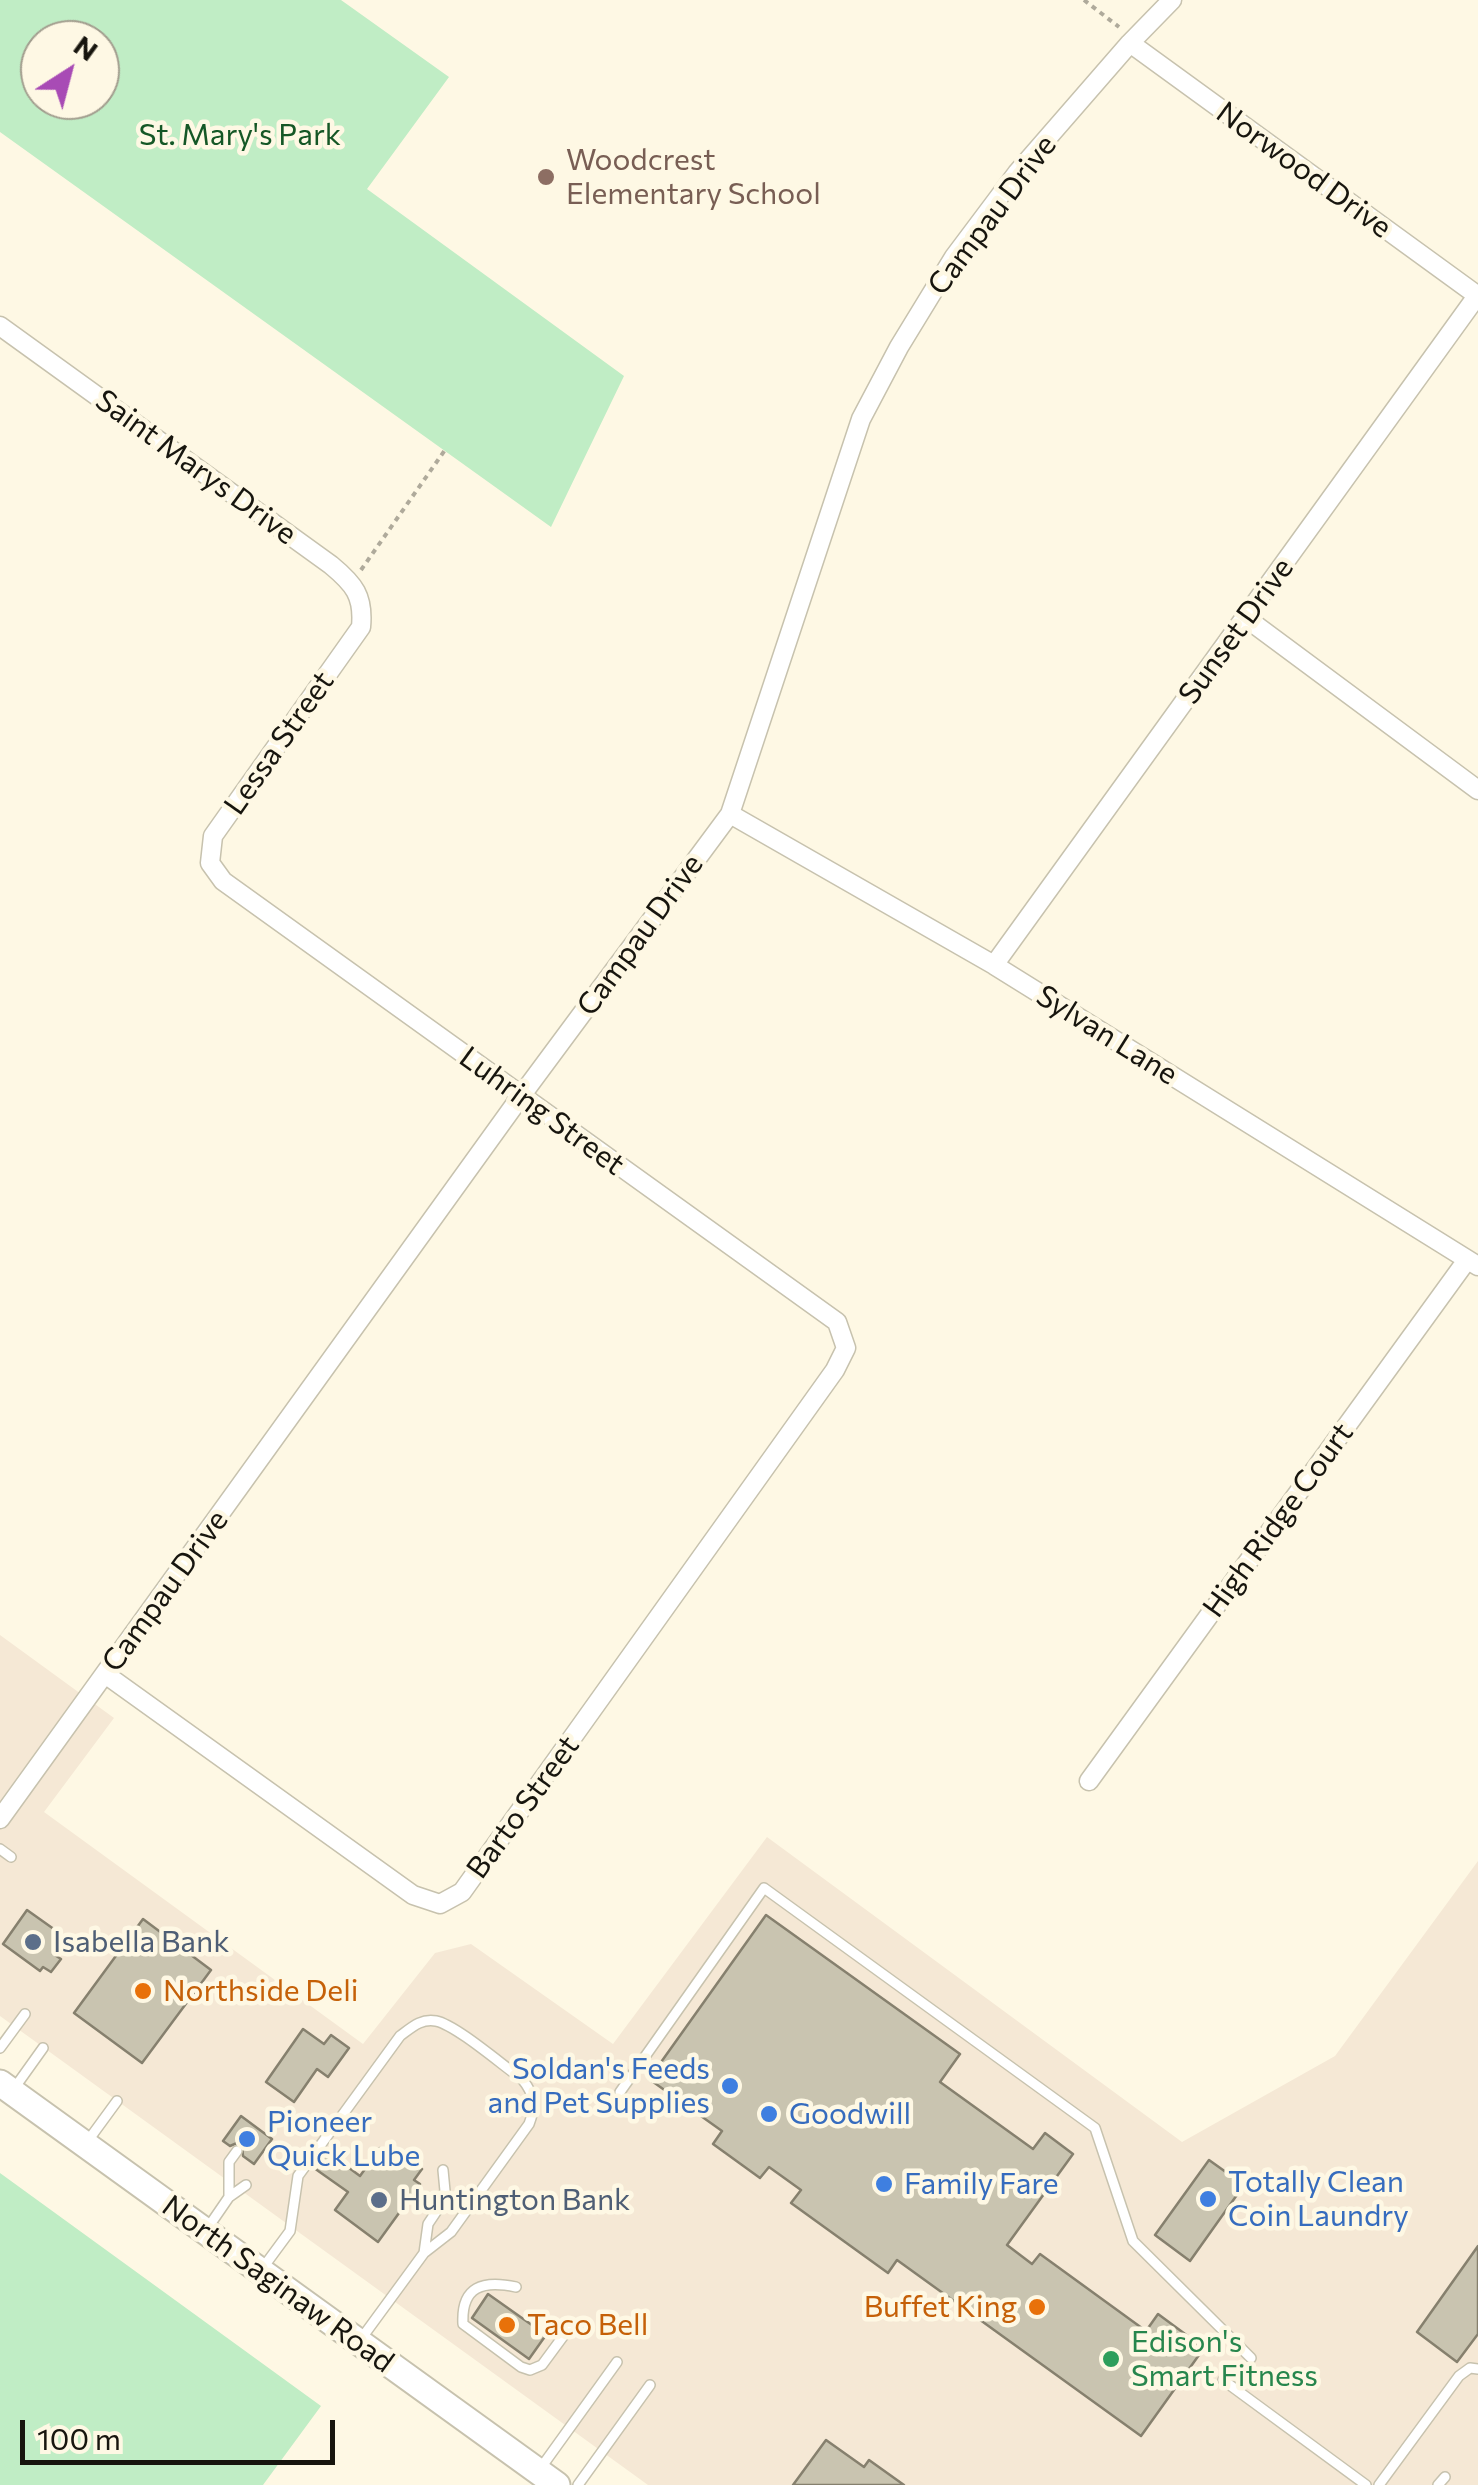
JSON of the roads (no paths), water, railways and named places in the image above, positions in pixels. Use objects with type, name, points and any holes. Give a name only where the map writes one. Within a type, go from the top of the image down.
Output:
[{"type":"main road","name":"North Saginaw Road","points":[[6,2087],[547,2478]]},
{"type":"street","name":"Campau Drive","points":[[0,1818],[521,1096],[730,814],[856,435],[899,347],[954,258],[1017,173],[1172,0]]},
{"type":"street","name":"Norwood Drive","points":[[1132,41],[1478,296]]},
{"type":"street","name":"Sunset Drive","points":[[994,965],[1478,296]]},
{"type":"street","name":"Saint Marys Drive","points":[[0,326],[352,582],[363,603],[361,627]]},
{"type":"street","points":[[1246,618],[1478,790]]},
{"type":"street","name":"Lessa Street","points":[[210,863],[213,836],[361,627]]},
{"type":"street","name":"Sylvan Lane","points":[[730,814],[994,965],[1472,1263]]},
{"type":"street","name":"Luhring Street","points":[[210,863],[223,881],[838,1322],[846,1348],[835,1370]]},
{"type":"street","name":"High Ridge Court","points":[[1089,1780],[1472,1263]]},
{"type":"street","name":"Barto Street","points":[[105,1674],[412,1895],[440,1904],[462,1892],[835,1370]]},
{"type":"lane","points":[[0,1849],[11,1857]]},
{"type":"lane","points":[[620,2092],[764,1888],[1095,2128],[1133,2240],[1251,2358]]},
{"type":"lane","points":[[0,2048],[25,2014]]},
{"type":"lane","points":[[260,2271],[290,2231],[298,2176],[400,2036],[417,2022],[434,2020],[450,2027],[522,2079],[531,2090],[535,2108],[529,2124],[451,2232],[424,2253],[359,2342]]},
{"type":"lane","points":[[6,2087],[43,2048]]},
{"type":"lane","points":[[85,2144],[117,2101]]},
{"type":"lane","points":[[229,2197],[229,2162],[237,2151]]},
{"type":"lane","points":[[424,2253],[428,2224],[445,2191],[443,2170]]},
{"type":"lane","points":[[205,2231],[229,2197],[246,2186]]},
{"type":"lane","points":[[516,2287],[492,2282],[475,2288],[462,2308],[463,2324],[521,2368],[530,2370],[542,2365],[570,2327]]},
{"type":"lane","points":[[547,2478],[618,2362]]},
{"type":"lane","points":[[1379,2485],[1459,2376],[1470,2368],[1478,2369]]},
{"type":"lane","points":[[1223,2380],[1366,2485]]},
{"type":"lane","points":[[578,2485],[650,2386]]},
{"type":"place","name":"Woodcrest Elementary School","points":[[546,177]]},
{"type":"place","name":"Isabella Bank","points":[[33,1942]]},
{"type":"place","name":"Northside Deli","points":[[143,1991]]},
{"type":"place","name":"Soldan's Feeds and Pet Supplies","points":[[730,2086]]},
{"type":"place","name":"Goodwill","points":[[769,2114]]},
{"type":"place","name":"Pioneer Quick Lube","points":[[247,2139]]},
{"type":"place","name":"Family Fare","points":[[884,2184]]},
{"type":"place","name":"Totally Clean Coin Laundry","points":[[1208,2199]]},
{"type":"place","name":"Huntington Bank","points":[[379,2200]]},
{"type":"place","name":"Buffet King","points":[[1037,2307]]},
{"type":"place","name":"Taco Bell","points":[[507,2325]]},
{"type":"place","name":"Edison's Smart Fitness","points":[[1111,2359]]},
{"type":"park label","name":"St. Mary's Park","points":[[240,135]]}]
